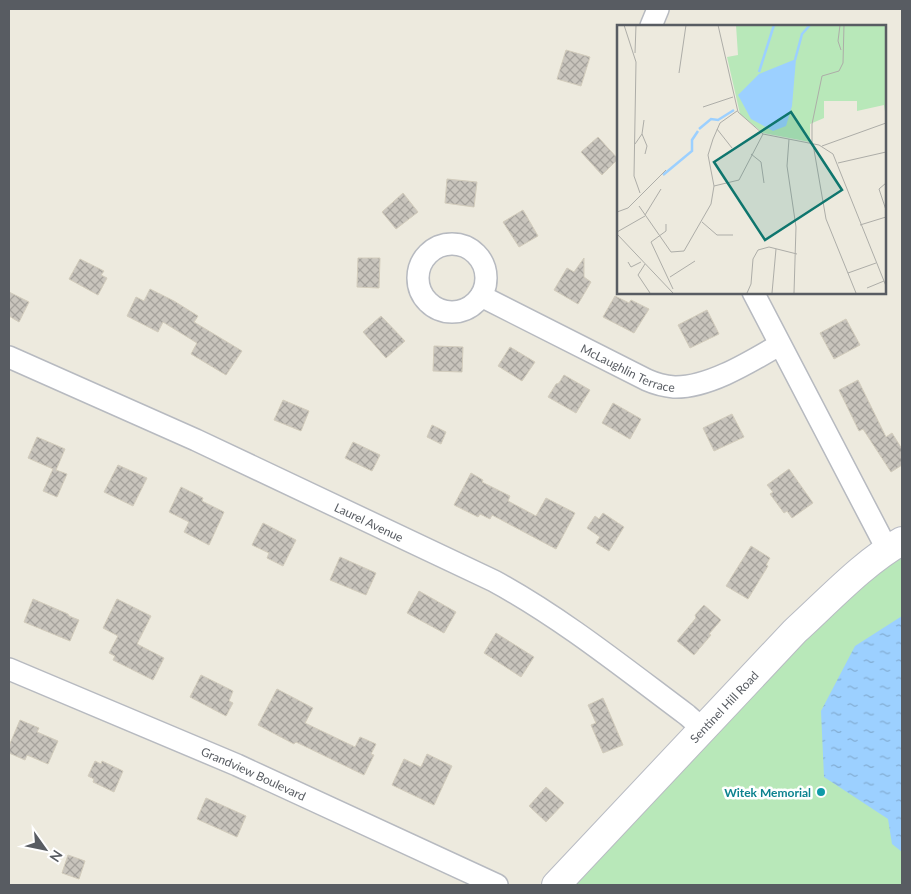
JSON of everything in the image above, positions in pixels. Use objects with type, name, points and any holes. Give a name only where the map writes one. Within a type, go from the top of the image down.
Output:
[{"type":"main road","name":"Sentinel Hill Road","points":[[556,885],[704,730],[795,631],[835,594],[894,545]]},
{"type":"street","points":[[651,25],[658,9]]},
{"type":"street","points":[[754,294],[779,345],[894,545]]},
{"type":"street","name":"McLaughlin Terrace","points":[[481,296],[662,386],[690,386],[709,380],[748,363],[779,345]]},
{"type":"street","name":"Laurel Avenue","points":[[9,357],[196,440],[524,597],[687,715],[704,730]]},
{"type":"street","name":"Grandview Boulevard","points":[[9,670],[237,765],[497,885]]},
{"type":"green space","points":[[902,551],[902,885],[569,885],[810,623]]},
{"type":"water","points":[[902,616],[902,852],[892,844],[888,819],[824,777],[821,711],[855,646]]},
{"type":"building","points":[[566,50],[590,57],[581,86],[557,79]]},
{"type":"building","points":[[598,137],[617,160],[602,175],[581,152]]},
{"type":"building","points":[[447,179],[477,182],[474,207],[445,203]]},
{"type":"building","points":[[403,193],[418,212],[396,229],[382,212]]},
{"type":"building","points":[[523,210],[538,236],[519,247],[503,222]]},
{"type":"building","points":[[358,258],[380,258],[379,288],[357,287]]},
{"type":"building","points":[[584,258],[584,277],[591,282],[578,304],[554,290],[567,268],[574,272]]},
{"type":"building","points":[[80,259],[104,271],[101,275],[107,278],[98,295],[69,279]]},
{"type":"building","points":[[150,289],[198,316],[194,322],[242,351],[226,375],[191,354],[197,343],[163,322],[158,332],[127,316],[136,297],[144,301]]},
{"type":"building","points":[[9,292],[29,302],[19,322],[9,316]]},
{"type":"building","points":[[615,296],[629,303],[631,300],[649,309],[634,333],[603,317]]},
{"type":"building","points":[[707,310],[719,334],[690,348],[678,325]]},
{"type":"building","points":[[381,316],[405,341],[386,358],[363,332]]},
{"type":"building","points":[[846,319],[860,345],[834,359],[820,333]]},
{"type":"building","points":[[434,346],[463,347],[462,372],[433,371]]},
{"type":"building","points":[[510,347],[535,362],[522,381],[498,366]]},
{"type":"building","points":[[564,375],[590,390],[576,413],[548,397]]},
{"type":"building","points":[[858,380],[886,437],[892,433],[902,449],[902,465],[891,472],[863,429],[859,431],[839,390]]},
{"type":"building","points":[[283,400],[309,411],[301,431],[274,420]]},
{"type":"building","points":[[613,403],[641,419],[630,439],[602,423]]},
{"type":"building","points":[[732,414],[744,437],[714,451],[703,428]]},
{"type":"building","points":[[432,425],[446,432],[441,444],[427,437]]},
{"type":"building","points":[[37,437],[65,449],[56,470],[67,474],[57,497],[43,491],[53,469],[28,458]]},
{"type":"building","points":[[353,442],[380,455],[372,471],[345,458]]},
{"type":"building","points":[[118,465],[147,478],[133,506],[104,492]]},
{"type":"building","points":[[789,469],[813,503],[792,518],[787,511],[784,513],[770,494],[773,492],[767,485]]},
{"type":"building","points":[[471,473],[483,480],[482,482],[510,496],[508,501],[536,516],[546,498],[575,513],[556,549],[492,515],[490,519],[480,514],[478,517],[454,505]]},
{"type":"building","points":[[181,487],[203,498],[202,501],[224,512],[209,545],[184,532],[189,522],[169,512]]},
{"type":"building","points":[[603,513],[624,527],[609,551],[596,543],[600,537],[587,528],[595,516],[599,519]]},
{"type":"building","points":[[263,523],[296,540],[283,566],[267,558],[269,553],[252,545]]},
{"type":"building","points":[[751,546],[770,558],[766,565],[768,566],[748,599],[726,586]]},
{"type":"building","points":[[340,557],[376,573],[366,595],[330,580]]},
{"type":"building","points":[[419,591],[456,612],[444,633],[407,613]]},
{"type":"building","points":[[33,599],[79,620],[70,641],[24,622]]},
{"type":"building","points":[[117,599],[151,616],[137,644],[164,658],[153,680],[113,660],[115,656],[109,653],[118,636],[103,628]]},
{"type":"building","points":[[704,605],[721,620],[694,655],[677,641]]},
{"type":"building","points":[[496,633],[534,657],[521,677],[484,653]]},
{"type":"building","points":[[201,675],[233,691],[229,701],[233,703],[226,716],[190,697]]},
{"type":"building","points":[[277,689],[313,708],[305,723],[355,747],[360,737],[376,744],[371,754],[374,755],[364,775],[296,742],[294,744],[258,725]]},
{"type":"building","points":[[603,698],[623,745],[603,753],[591,725],[596,723],[588,705]]},
{"type":"building","points":[[20,720],[39,728],[37,732],[58,741],[48,764],[27,755],[25,760],[9,753],[9,746]]},
{"type":"building","points":[[427,754],[452,766],[434,805],[392,785],[404,759],[421,767]]},
{"type":"building","points":[[95,761],[101,764],[102,761],[123,771],[114,792],[93,782],[94,779],[88,776]]},
{"type":"building","points":[[546,787],[564,803],[546,822],[529,806]]},
{"type":"building","points":[[206,798],[246,816],[237,837],[197,819]]},
{"type":"building","points":[[68,855],[85,861],[79,879],[62,873]]},
{"type":"place","name":"Witek Memorial","points":[[821,792]]}]
